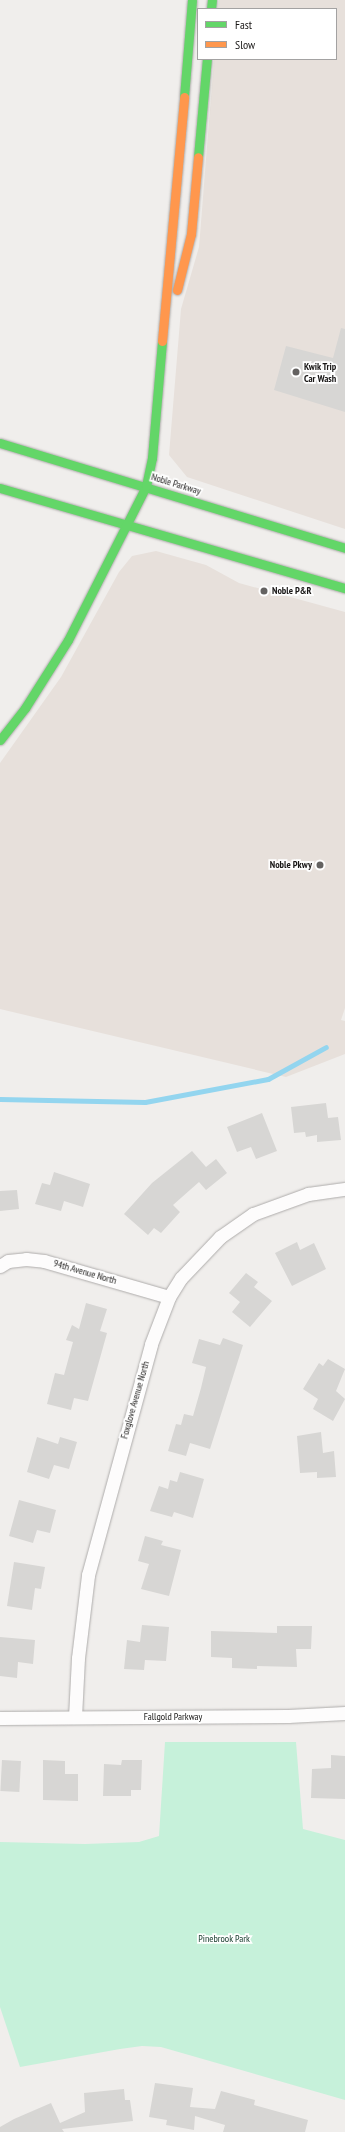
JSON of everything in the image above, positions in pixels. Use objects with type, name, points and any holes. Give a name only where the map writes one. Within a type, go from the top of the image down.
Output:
[{"type":"main road","points":[[0,740],[25,708],[61,652],[146,486],[152,458],[192,0]]},
{"type":"main road","points":[[163,329],[174,301],[191,234],[207,60]]},
{"type":"main road","name":"Noble Parkway","points":[[0,442],[345,548]]},
{"type":"main road","points":[[0,488],[345,588]]},
{"type":"street","name":"Foxglove Avenue North","points":[[75,1717],[81,1622],[89,1569],[151,1344],[169,1297],[201,1255],[220,1237],[254,1214],[308,1194],[345,1189]]},
{"type":"street","name":"94th Avenue North","points":[[0,1266],[8,1261],[26,1259],[44,1261],[169,1297]]},
{"type":"street","name":"Fallgold Parkway","points":[[0,1718],[288,1716],[345,1713]]},
{"type":"shaded area","points":[[219,0],[345,0],[345,529],[187,477],[169,455],[181,309],[199,247],[214,60],[337,60],[337,8],[218,8]]},
{"type":"shaded area","points":[[156,551],[206,565],[239,583],[345,612],[345,1008],[341,1020],[345,1021],[345,1054],[286,1077],[0,1009],[0,763],[61,677],[119,572],[132,556]]},
{"type":"green space","name":"Pinebrook Park","points":[[165,1742],[296,1742],[303,1829],[345,1840],[345,2100],[161,2047],[142,2046],[120,2049],[20,2067],[0,2007],[0,1842],[85,1844],[139,1842],[159,1836]]},
{"type":"building","points":[[341,328],[345,329],[345,412],[274,390],[286,346],[333,358]]},
{"type":"building","points":[[326,1103],[328,1118],[338,1117],[341,1140],[317,1142],[317,1135],[306,1137],[305,1132],[294,1133],[291,1107]]},
{"type":"building","points":[[262,1113],[277,1151],[256,1159],[251,1147],[237,1152],[227,1127]]},
{"type":"building","points":[[192,1151],[206,1167],[216,1159],[227,1173],[206,1190],[199,1182],[173,1205],[180,1212],[161,1233],[154,1228],[148,1235],[124,1214],[152,1183]]},
{"type":"building","points":[[54,1172],[90,1184],[83,1207],[64,1201],[61,1211],[35,1204],[42,1183],[50,1185]]},
{"type":"building","points":[[17,1190],[19,1209],[0,1211],[0,1191]]},
{"type":"building","points":[[297,1242],[300,1250],[314,1243],[326,1269],[292,1286],[275,1253]]},
{"type":"building","points":[[246,1273],[258,1282],[254,1287],[272,1301],[250,1327],[232,1312],[240,1302],[229,1293]]},
{"type":"building","points":[[86,1303],[107,1309],[100,1331],[107,1333],[88,1401],[74,1398],[71,1410],[47,1404],[55,1373],[64,1375],[73,1342],[66,1340],[72,1325],[79,1329]]},
{"type":"building","points":[[223,1338],[243,1345],[210,1449],[190,1443],[186,1456],[168,1451],[176,1424],[181,1425],[184,1414],[193,1416],[201,1388],[206,1367],[192,1363],[199,1339],[220,1345]]},
{"type":"building","points":[[328,1359],[345,1369],[336,1391],[345,1399],[333,1421],[313,1409],[318,1399],[303,1389],[319,1363],[323,1366]]},
{"type":"building","points":[[321,1432],[323,1453],[334,1451],[336,1477],[317,1478],[317,1472],[300,1473],[297,1436]]},
{"type":"building","points":[[37,1437],[58,1444],[60,1437],[77,1442],[69,1469],[54,1465],[49,1479],[27,1472]]},
{"type":"building","points":[[180,1472],[204,1479],[193,1518],[174,1512],[172,1517],[150,1511],[159,1486],[168,1489],[170,1480],[177,1482]]},
{"type":"building","points":[[19,1500],[56,1510],[50,1533],[37,1530],[33,1543],[9,1536]]},
{"type":"building","points":[[145,1536],[163,1541],[161,1545],[181,1550],[169,1596],[141,1589],[149,1564],[138,1561]]},
{"type":"building","points":[[14,1562],[45,1567],[41,1589],[35,1588],[32,1610],[7,1606]]},
{"type":"building","points":[[142,1625],[169,1627],[166,1661],[145,1660],[144,1670],[124,1669],[127,1640],[140,1642]]},
{"type":"building","points":[[277,1626],[312,1626],[311,1649],[296,1649],[297,1667],[257,1666],[257,1669],[232,1668],[232,1658],[211,1657],[211,1631],[277,1633]]},
{"type":"building","points":[[0,1637],[35,1640],[33,1664],[18,1662],[17,1678],[0,1676]]},
{"type":"building","points":[[331,1755],[345,1756],[345,1799],[311,1798],[312,1769],[331,1768]]},
{"type":"building","points":[[2,1760],[21,1761],[19,1792],[0,1791]]},
{"type":"building","points":[[43,1760],[65,1761],[65,1774],[78,1774],[78,1801],[43,1800]]},
{"type":"building","points":[[122,1760],[142,1760],[141,1790],[131,1790],[131,1796],[103,1796],[104,1764],[121,1765]]},
{"type":"building","points":[[155,2083],[193,2088],[190,2107],[215,2109],[221,2091],[255,2100],[254,2105],[308,2120],[305,2132],[223,2132],[225,2125],[195,2116],[194,2130],[166,2125],[167,2120],[149,2117]]},
{"type":"building","points":[[124,2089],[125,2100],[130,2100],[133,2121],[62,2129],[64,2132],[0,2132],[0,2127],[14,2119],[51,2103],[60,2123],[85,2112],[84,2093]]},
{"type":"waterway","points":[[0,1099],[145,1102],[268,1079],[326,1047]]},
{"type":"traffic: fast","points":[[184,97],[192,0]]},
{"type":"traffic: fast","points":[[211,8],[212,0]]},
{"type":"traffic: fast","points":[[198,157],[207,60]]},
{"type":"traffic: fast","points":[[0,740],[25,708],[68,640],[146,486],[152,458],[162,341]]},
{"type":"traffic: fast","points":[[0,443],[345,548]]},
{"type":"traffic: fast","points":[[0,488],[345,588]]},
{"type":"traffic: slow","points":[[162,341],[184,97]]},
{"type":"traffic: slow","points":[[177,290],[191,234],[198,157]]},
{"type":"place","name":"Kwik Trip Car Wash","points":[[296,372]]},
{"type":"place","name":"Noble P&R","points":[[264,591]]},
{"type":"place","name":"Noble Pkwy","points":[[320,865]]}]
